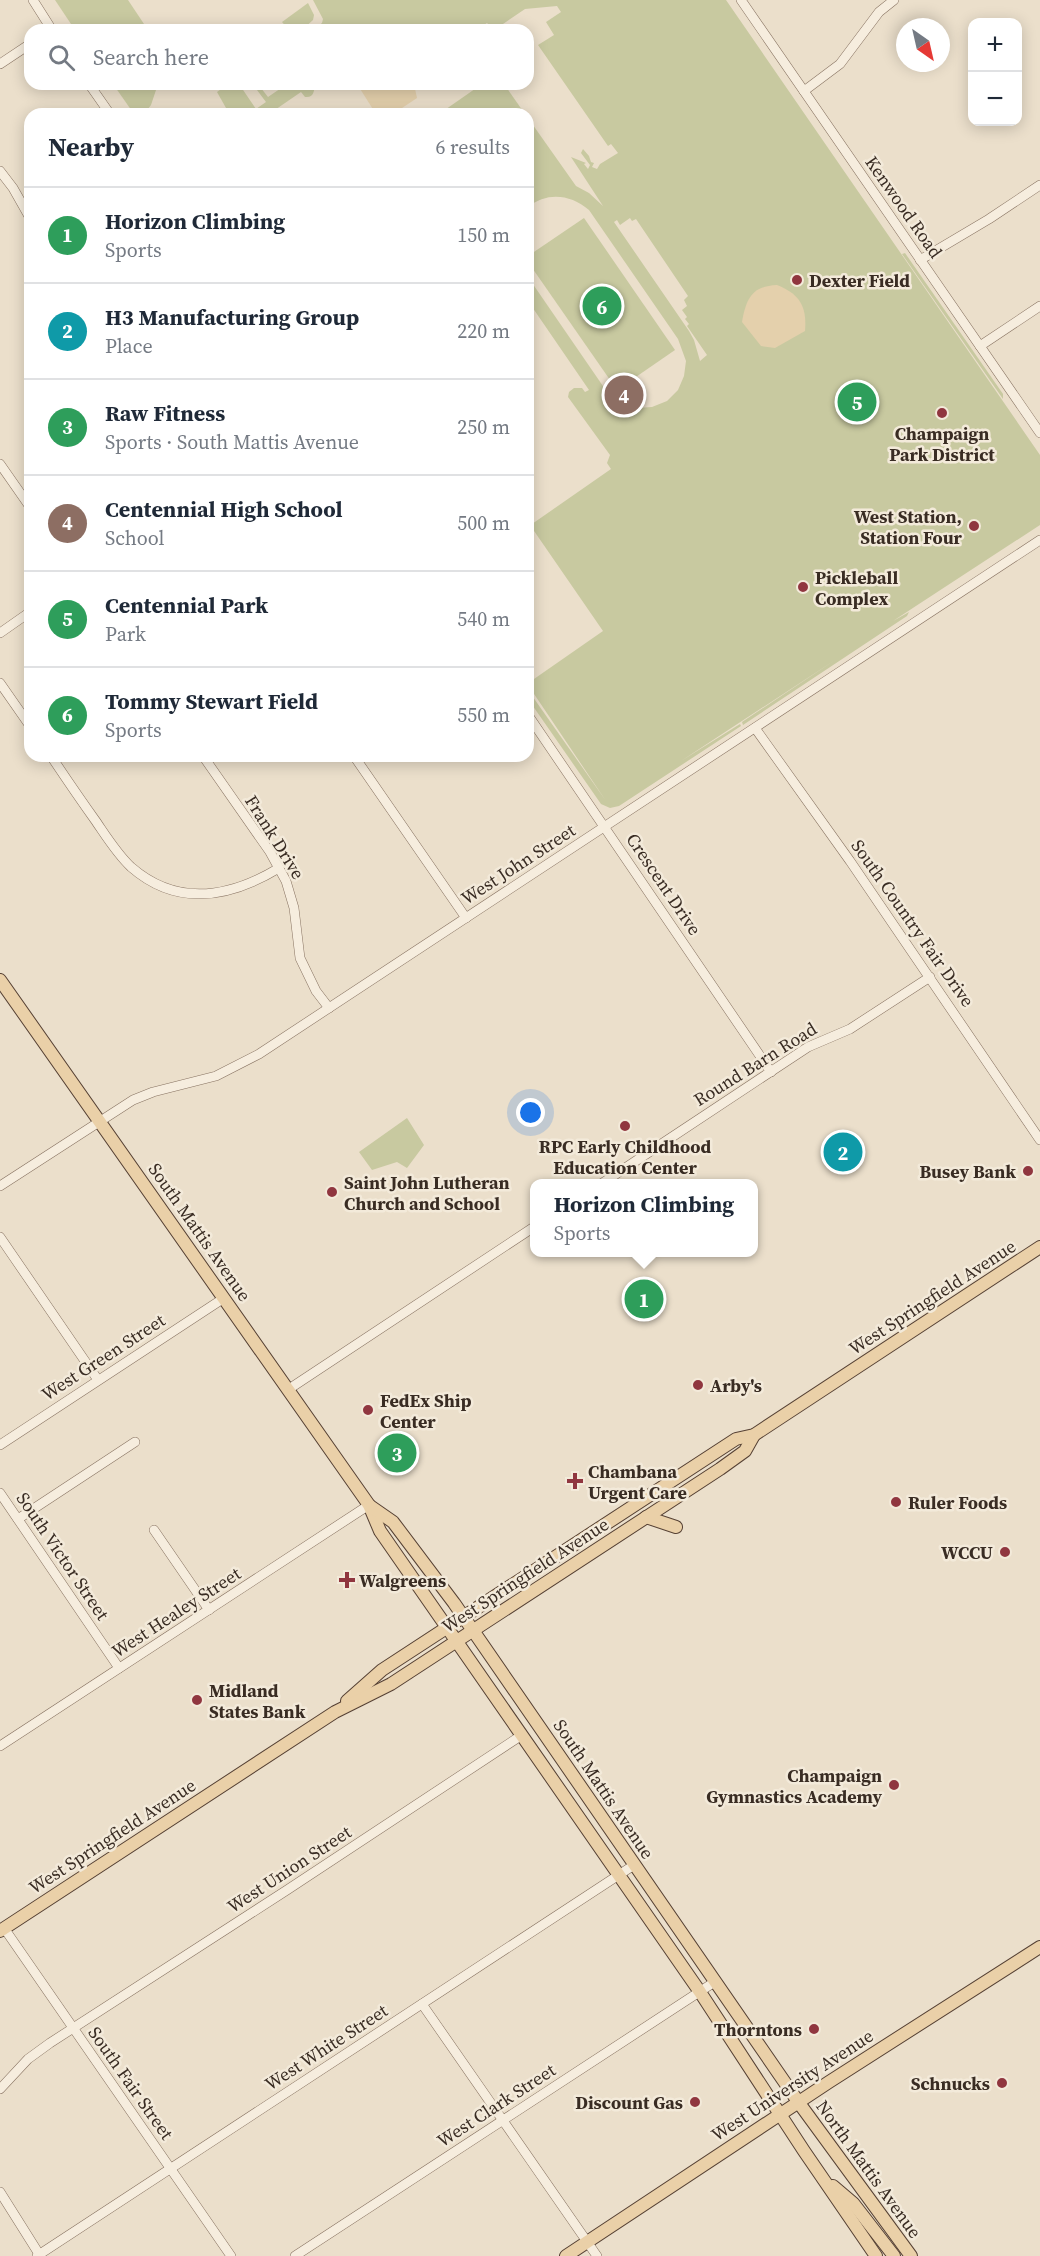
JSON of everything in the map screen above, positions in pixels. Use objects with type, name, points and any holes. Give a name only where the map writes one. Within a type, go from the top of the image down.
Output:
[{"type":"main road","name":"South Mattis Avenue","points":[[0,980],[369,1505],[380,1531],[781,2114]]},
{"type":"main road","name":"West Springfield Avenue","points":[[334,1712],[381,1670],[446,1627],[736,1439],[754,1435],[1040,1247]]},
{"type":"main road","name":"West Springfield Avenue","points":[[2,1929],[334,1712],[391,1684],[646,1517],[746,1451],[754,1435]]},
{"type":"main road","name":"South Mattis Avenue","points":[[369,1505],[393,1522],[463,1616],[799,2103]]},
{"type":"main road","points":[[646,1517],[676,1527]]},
{"type":"main road","name":"West University Avenue","points":[[566,2256],[1040,1947]]},
{"type":"main road","name":"North Mattis Avenue","points":[[799,2103],[911,2256]]},
{"type":"main road","points":[[781,2114],[871,2254]]},
{"type":"main road","points":[[820,2175],[853,2203],[894,2256]]},
{"type":"street","points":[[33,0],[47,24]]},
{"type":"street","name":"Kenwood Road","points":[[741,0],[1040,433]]},
{"type":"street","points":[[804,91],[840,64],[879,12],[894,0]]},
{"type":"street","points":[[0,64],[24,48]]},
{"type":"street","points":[[93,90],[106,108]]},
{"type":"street","points":[[0,171],[24,207]]},
{"type":"street","points":[[920,260],[989,219],[1040,185]]},
{"type":"street","points":[[980,346],[1040,306]]},
{"type":"street","points":[[0,464],[24,498]]},
{"type":"street","name":"West John Street","points":[[0,1186],[138,1098],[216,1076],[236,1067],[1040,540]]},
{"type":"street","points":[[0,633],[24,616]]},
{"type":"street","points":[[0,683],[24,717]]},
{"type":"street","name":"Crescent Drive","points":[[534,724],[771,1072]]},
{"type":"street","name":"South Country Fair Drive","points":[[755,728],[930,977],[1040,1140]]},
{"type":"street","points":[[55,762],[121,856],[146,878],[187,893],[216,894],[244,887],[279,868]]},
{"type":"street","name":"Frank Drive","points":[[207,762],[279,868],[292,900],[300,958],[316,991],[328,1008]]},
{"type":"street","points":[[358,762],[466,918]]},
{"type":"street","name":"Round Barn Road","points":[[609,1179],[808,1047],[850,1029],[930,977]]},
{"type":"street","points":[[289,1389],[530,1230]]},
{"type":"street","points":[[0,1237],[98,1380]]},
{"type":"street","name":"West Green Street","points":[[0,1445],[224,1298]]},
{"type":"street","points":[[18,1519],[135,1442]]},
{"type":"street","name":"South Victor Street","points":[[0,1493],[119,1668]]},
{"type":"street","name":"West Healey Street","points":[[0,1746],[369,1505]]},
{"type":"street","points":[[154,1530],[208,1610]]},
{"type":"street","name":"West Union Street","points":[[0,2089],[28,2059],[522,1735]]},
{"type":"street","name":"West White Street","points":[[38,2255],[633,1865]]},
{"type":"street","name":"South Fair Street","points":[[2,1929],[231,2256]]},
{"type":"street","name":"West Clark Street","points":[[295,2256],[716,1981]]},
{"type":"street","points":[[422,2004],[597,2256]]},
{"type":"street","points":[[0,2192],[38,2255]]},
{"type":"green space","points":[[55,0],[128,0],[144,24],[71,24]]},
{"type":"green space","points":[[313,0],[726,0],[1040,455],[1040,525],[893,621],[909,612],[907,616],[743,725],[742,722],[835,660],[681,761],[740,724],[741,726],[619,806],[610,808],[601,804],[534,708],[534,699],[606,801],[534,694],[534,679],[603,631],[534,531],[534,523],[611,469],[607,463],[610,455],[568,397],[569,392],[574,388],[582,388],[585,392],[589,390],[534,310],[534,286],[605,389],[622,404],[637,408],[652,407],[667,401],[678,390],[684,376],[686,361],[678,339],[589,210],[566,198],[551,197],[534,203],[534,126],[576,186],[589,193],[603,206],[571,157],[586,163],[584,164],[588,169],[590,165],[581,153],[583,149],[594,163],[592,167],[597,169],[600,164],[618,153],[611,144],[608,146],[538,45],[554,35],[546,22],[561,12],[557,6],[525,9],[503,24],[322,23],[323,19]],"holes":[[[630,218],[632,221],[636,219],[688,296],[684,300],[687,306],[682,310],[687,317],[685,319],[689,324],[687,326],[707,355],[700,361],[689,331],[614,222],[617,220],[620,225]]]},
{"type":"green space","points":[[308,3],[314,15],[309,24],[284,24],[282,22]]},
{"type":"green space","points":[[117,90],[156,90],[149,108],[130,108]]},
{"type":"green space","points":[[243,90],[255,108],[226,108],[217,92]]},
{"type":"green space","points":[[257,90],[263,90],[268,97],[278,90],[314,90],[313,94],[305,97],[301,92],[278,108],[257,108],[266,102]]},
{"type":"green space","points":[[473,90],[508,90],[521,108],[448,108]]},
{"type":"green space","points":[[584,218],[675,350],[617,390],[534,271],[534,252]]},
{"type":"green space","points":[[905,253],[1003,394],[1003,399],[902,254]]},
{"type":"green space","points":[[407,1118],[424,1145],[407,1168],[397,1162],[372,1170],[359,1152]]},
{"type":"sand","points":[[361,90],[415,90],[417,98],[402,108],[372,108]]},
{"type":"sand","points":[[777,285],[791,293],[800,302],[805,315],[805,331],[775,348],[761,346],[742,322],[744,314],[748,300],[756,291]]},
{"type":"place","name":"Dexter Field","points":[[797,280]]},
{"type":"place","name":"Tommy Stewart Field","points":[[602,306]]},
{"type":"place","name":"Centennial High School","points":[[624,395]]},
{"type":"place","name":"Centennial Park","points":[[857,402]]},
{"type":"place","name":"Champaign Park District","points":[[942,413]]},
{"type":"place","name":"West Station, Station Four","points":[[974,526]]},
{"type":"place","name":"Pickleball Complex","points":[[803,587]]},
{"type":"place","name":"RPC Early Childhood Education Center","points":[[625,1126]]},
{"type":"place","name":"H3 Manufacturing Group","points":[[843,1152]]},
{"type":"place","name":"Busey Bank","points":[[1028,1171]]},
{"type":"place","name":"Saint John Lutheran Church and School","points":[[332,1192]]},
{"type":"place","name":"Horizon Climbing","points":[[644,1299]]},
{"type":"place","name":"Arby's","points":[[698,1385]]},
{"type":"place","name":"FedEx Ship Center","points":[[368,1410]]},
{"type":"place","name":"Raw Fitness","points":[[397,1453]]},
{"type":"place","name":"Chambana Urgent Care","points":[[575,1481]]},
{"type":"place","name":"Ruler Foods","points":[[896,1502]]},
{"type":"place","name":"WCCU","points":[[1005,1552]]},
{"type":"place","name":"Walgreens","points":[[347,1580]]},
{"type":"place","name":"Midland States Bank","points":[[197,1700]]},
{"type":"place","name":"Champaign Gymnastics Academy","points":[[894,1785]]},
{"type":"place","name":"Thorntons","points":[[814,2029]]},
{"type":"place","name":"Schnucks","points":[[1002,2083]]},
{"type":"place","name":"Discount Gas","points":[[695,2102]]}]
